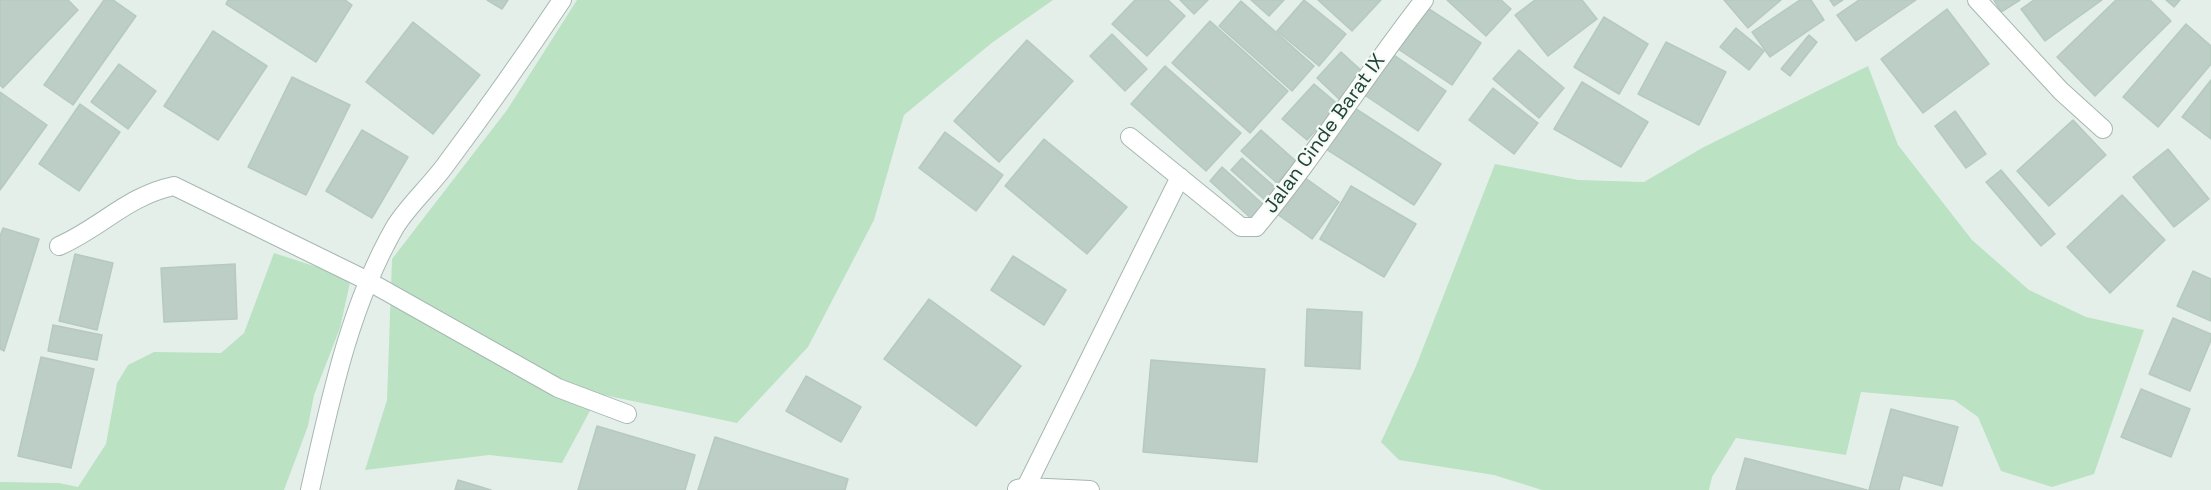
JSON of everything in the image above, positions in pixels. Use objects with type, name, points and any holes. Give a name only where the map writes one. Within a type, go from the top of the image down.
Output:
[{"type":"street","points":[[310,490],[334,383],[368,281],[396,225],[426,191],[513,74],[562,0]]},
{"type":"street","name":"Jalan Cinde Barat IX","points":[[1130,137],[1241,227],[1256,227],[1290,186],[1375,63],[1424,0]]},
{"type":"street","points":[[1977,0],[2061,91],[2103,129]]},
{"type":"street","points":[[1090,490],[1021,488],[1180,177]]},
{"type":"street","points":[[59,246],[102,223],[129,202],[152,191],[174,186],[368,281],[558,388],[627,414]]},
{"type":"green space","points":[[577,0],[1053,0],[993,42],[904,115],[874,220],[808,347],[737,423],[599,394],[562,463],[489,455],[365,470],[387,400],[392,259],[507,110]]},
{"type":"green space","points":[[1868,66],[1898,145],[1972,240],[2029,290],[2086,317],[2144,330],[2094,474],[2052,487],[2001,471],[1978,417],[1954,400],[1861,392],[1846,455],[1736,438],[1712,477],[1709,490],[1542,490],[1494,475],[1399,460],[1381,442],[1416,366],[1495,164],[1578,180],[1644,182],[1702,148]]},
{"type":"green space","points":[[274,253],[351,278],[340,328],[314,395],[308,426],[284,490],[0,490],[0,482],[59,483],[78,487],[106,444],[117,383],[128,365],[154,352],[221,353],[244,333]]},
{"type":"building","points":[[0,0],[68,0],[78,10],[3,88],[0,85]]},
{"type":"building","points":[[104,0],[113,0],[136,16],[73,105],[44,85]]},
{"type":"building","points":[[228,0],[345,0],[352,5],[316,62],[226,4]]},
{"type":"building","points":[[487,0],[508,0],[502,9]]},
{"type":"building","points":[[1135,0],[1168,0],[1185,16],[1147,56],[1112,24]]},
{"type":"building","points":[[1180,0],[1208,0],[1194,14]]},
{"type":"building","points":[[1251,0],[1284,0],[1269,16]]},
{"type":"building","points":[[1304,0],[1346,34],[1319,66],[1277,31]]},
{"type":"building","points":[[1318,0],[1381,0],[1352,31]]},
{"type":"building","points":[[1447,0],[1501,0],[1511,9],[1486,36]]},
{"type":"building","points":[[1535,0],[1582,0],[1597,19],[1548,56],[1515,15]]},
{"type":"building","points":[[1724,0],[1781,0],[1748,28]]},
{"type":"building","points":[[1800,0],[1811,0],[1824,20],[1770,57],[1752,32]]},
{"type":"building","points":[[1830,0],[1843,0],[1834,6]]},
{"type":"building","points":[[1859,0],[1916,0],[1856,41],[1837,15]]},
{"type":"building","points":[[1994,0],[2020,0],[2001,12]]},
{"type":"building","points":[[2034,0],[2102,0],[2045,41],[2021,9]]},
{"type":"building","points":[[2116,0],[2150,0],[2171,21],[2095,96],[2057,57]]},
{"type":"building","points":[[2166,0],[2180,0],[2174,7]]},
{"type":"building","points":[[1241,1],[1314,66],[1292,91],[1219,26]]},
{"type":"building","points":[[1426,7],[1481,43],[1452,85],[1398,49]]},
{"type":"building","points":[[1947,9],[1989,64],[1923,113],[1881,59]]},
{"type":"building","points":[[1604,17],[1648,44],[1619,94],[1574,67]]},
{"type":"building","points":[[1210,21],[1288,91],[1250,133],[1172,63]]},
{"type":"building","points":[[413,22],[480,75],[433,134],[366,82]]},
{"type":"building","points":[[2186,24],[2211,46],[2211,64],[2158,127],[2123,97]]},
{"type":"building","points":[[1736,28],[1764,51],[1749,70],[1720,47]]},
{"type":"building","points":[[213,31],[267,66],[218,140],[164,106]]},
{"type":"building","points":[[1112,34],[1147,69],[1125,91],[1090,56]]},
{"type":"building","points":[[1809,35],[1817,42],[1790,76],[1781,69]]},
{"type":"building","points":[[1027,40],[1073,81],[999,162],[954,121]]},
{"type":"building","points":[[1666,42],[1726,72],[1699,125],[1638,94]]},
{"type":"building","points":[[1519,50],[1564,88],[1539,118],[1493,79]]},
{"type":"building","points":[[1341,52],[1363,72],[1339,99],[1317,78]]},
{"type":"building","points":[[1391,53],[1446,91],[1418,131],[1363,94]]},
{"type":"building","points":[[119,64],[156,91],[128,129],[91,102]]},
{"type":"building","points":[[1165,66],[1241,133],[1206,171],[1131,104]]},
{"type":"building","points":[[292,77],[350,105],[306,195],[248,167]]},
{"type":"building","points":[[2211,80],[2211,139],[2182,117]]},
{"type":"building","points":[[1582,82],[1648,122],[1621,167],[1554,129]]},
{"type":"building","points":[[1314,84],[1339,105],[1307,140],[1282,119]]},
{"type":"building","points":[[1493,88],[1538,123],[1514,154],[1469,120]]},
{"type":"building","points":[[0,92],[47,125],[0,190]]},
{"type":"building","points":[[80,104],[120,132],[79,191],[39,164]]},
{"type":"building","points":[[1350,105],[1441,164],[1414,205],[1323,147]]},
{"type":"building","points":[[1955,111],[1986,154],[1966,168],[1935,126]]},
{"type":"building","points":[[2073,120],[2106,155],[2049,206],[2017,171]]},
{"type":"building","points":[[362,130],[408,157],[372,218],[326,191]]},
{"type":"building","points":[[1261,130],[1297,162],[1277,183],[1241,151]]},
{"type":"building","points":[[945,132],[1003,175],[976,211],[919,168]]},
{"type":"building","points":[[1044,139],[1127,207],[1087,254],[1005,186]]},
{"type":"building","points":[[2168,149],[2209,199],[2174,227],[2133,177]]},
{"type":"building","points":[[1242,158],[1277,189],[1266,201],[1231,170]]},
{"type":"building","points":[[1222,167],[1266,207],[1254,221],[1210,181]]},
{"type":"building","points":[[2001,170],[2055,234],[2041,246],[1986,182]]},
{"type":"building","points":[[1304,177],[1339,202],[1312,239],[1277,214]]},
{"type":"building","points":[[1351,186],[1416,224],[1384,277],[1320,239]]},
{"type":"building","points":[[2122,195],[2165,240],[2110,293],[2067,247]]},
{"type":"building","points":[[3,228],[39,239],[4,351],[0,349],[0,236]]},
{"type":"building","points":[[75,254],[113,263],[97,330],[59,321]]},
{"type":"building","points":[[1013,256],[1066,290],[1044,325],[991,290]]},
{"type":"building","points":[[235,264],[237,319],[164,322],[161,268]]},
{"type":"building","points":[[2193,271],[2211,279],[2211,321],[2177,306]]},
{"type":"building","points":[[929,299],[1021,366],[976,426],[884,359]]},
{"type":"building","points":[[1307,309],[1362,312],[1360,369],[1305,366]]},
{"type":"building","points":[[2173,318],[2211,334],[2211,340],[2190,391],[2149,374]]},
{"type":"building","points":[[53,325],[102,335],[97,360],[48,351]]},
{"type":"building","points":[[41,357],[94,369],[71,468],[18,456]]},
{"type":"building","points":[[1151,360],[1265,369],[1257,462],[1143,452]]},
{"type":"building","points":[[806,376],[861,407],[841,442],[786,411]]},
{"type":"building","points":[[2141,389],[2190,409],[2171,457],[2121,437]]},
{"type":"building","points":[[1891,409],[1958,427],[1942,486],[1903,475],[1899,490],[1869,490]]},
{"type":"building","points":[[597,426],[695,455],[685,490],[578,490]]},
{"type":"building","points":[[715,437],[848,479],[845,490],[698,490]]},
{"type":"building","points":[[1745,458],[1867,490],[1736,490]]},
{"type":"building","points":[[458,480],[491,490],[455,490]]}]
